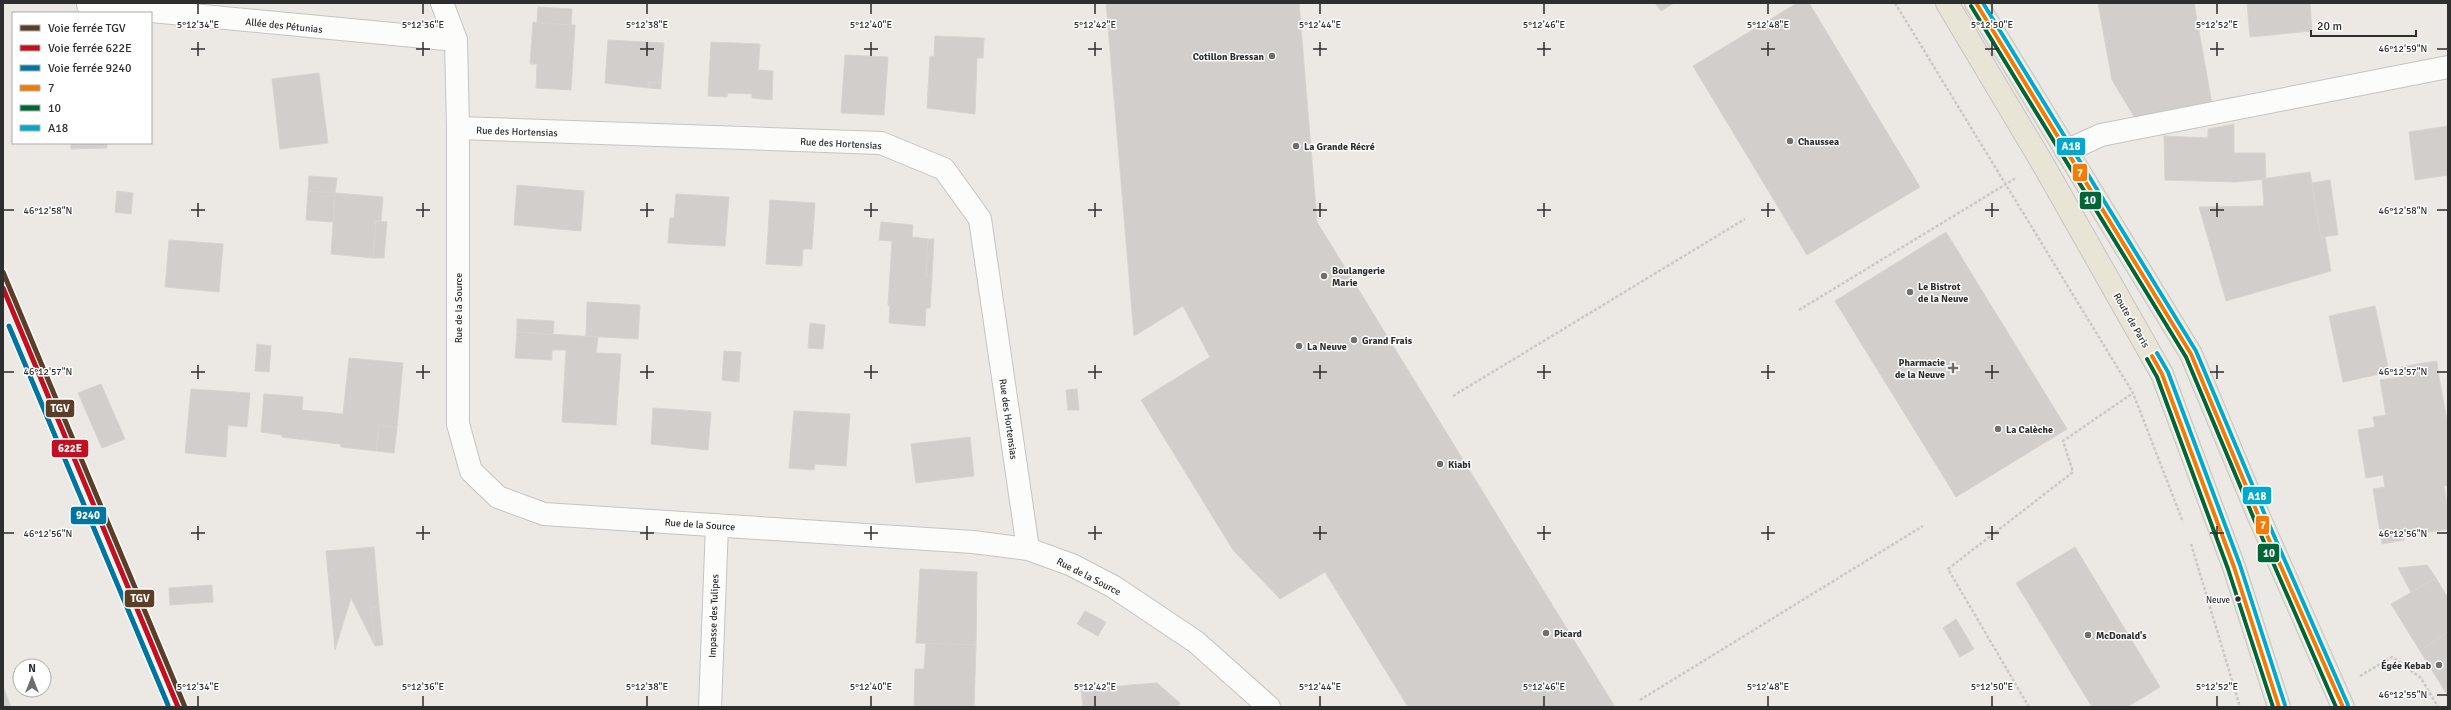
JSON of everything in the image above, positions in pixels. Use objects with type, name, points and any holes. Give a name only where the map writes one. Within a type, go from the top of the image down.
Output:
[{"type":"main road","name":"Route de Paris","points":[[1946,3],[2043,164],[2162,374],[2234,567],[2279,707]]},
{"type":"main road","points":[[1976,3],[2191,354],[2339,699]]},
{"type":"street","name":"Rue de la Source","points":[[442,3],[456,40],[458,128],[458,424],[471,471],[498,497],[544,514],[973,542],[1028,548],[1072,565],[1114,588],[1196,642],[1269,707]]},
{"type":"street","name":"Allée des Pétunias","points":[[88,5],[456,40]]},
{"type":"street","points":[[2066,151],[2100,135],[2448,67]]},
{"type":"street","name":"Rue des Hortensias","points":[[458,128],[881,143],[944,169],[980,219],[1028,548]]},
{"type":"street","name":"Impasse des Tulipes","points":[[710,707],[717,525]]},
{"type":"path","points":[[1895,3],[2007,183],[2133,393],[2185,526]]},
{"type":"path","points":[[1799,310],[2007,183],[2043,164]]},
{"type":"path","points":[[1454,396],[1744,219]]},
{"type":"path","points":[[2029,707],[1948,570],[2073,472],[2063,441],[2133,393]]},
{"type":"path","points":[[1640,700],[1922,526]]},
{"type":"path","points":[[2191,541],[2240,707]]},
{"type":"path","points":[[2339,699],[2392,657],[2421,678],[2438,707]]},
{"type":"building","name":"La Neuve","points":[[1106,3],[1299,3],[1317,222],[1615,707],[1408,707],[1325,572],[1280,599],[1233,550],[1141,400],[1210,357],[1183,306],[1134,336]]},
{"type":"building","points":[[1655,3],[1674,3],[1661,11]]},
{"type":"building","points":[[1797,3],[1809,3],[1920,187],[1807,255],[1693,66]]},
{"type":"building","points":[[2098,3],[2194,3],[2212,104],[2135,118],[2112,80]]},
{"type":"building","points":[[2247,3],[2310,3],[2312,31],[2250,37]]},
{"type":"building","points":[[538,7],[572,9],[571,25],[537,23]]},
{"type":"building","points":[[533,22],[575,25],[571,90],[536,88],[537,64],[530,64]]},
{"type":"building","points":[[935,36],[984,38],[983,58],[977,58],[975,114],[927,108],[930,56],[934,57]]},
{"type":"building","points":[[608,40],[664,43],[661,83],[649,82],[649,88],[605,83]]},
{"type":"building","points":[[711,42],[760,44],[758,70],[773,71],[772,100],[752,98],[752,94],[728,93],[727,97],[708,96]]},
{"type":"building","points":[[845,55],[888,57],[884,115],[841,113]]},
{"type":"building","points":[[319,73],[328,143],[280,149],[272,79]]},
{"type":"building","points":[[649,82],[661,83],[661,89],[649,88]]},
{"type":"building","points":[[2234,124],[2234,153],[2265,153],[2266,179],[2235,182],[2165,180],[2164,136],[2208,138],[2208,129]]},
{"type":"building","points":[[2448,126],[2448,175],[2415,180],[2409,132]]},
{"type":"building","points":[[71,144],[107,144],[107,148],[71,149]]},
{"type":"building","points":[[2310,172],[2321,237],[2325,237],[2331,271],[2226,301],[2199,207],[2264,206],[2262,179]]},
{"type":"building","points":[[309,176],[337,178],[335,193],[308,191]]},
{"type":"building","points":[[2330,180],[2338,235],[2321,237],[2312,183]]},
{"type":"building","points":[[517,185],[584,191],[581,231],[514,225]]},
{"type":"building","points":[[117,191],[133,193],[131,214],[115,212]]},
{"type":"building","points":[[308,191],[335,193],[333,222],[306,220]]},
{"type":"building","points":[[335,193],[383,197],[381,221],[376,221],[373,258],[331,254]]},
{"type":"building","points":[[676,194],[729,197],[725,246],[668,243],[670,218],[674,218]]},
{"type":"building","points":[[770,200],[815,203],[812,249],[803,249],[802,266],[766,264]]},
{"type":"building","points":[[376,221],[387,222],[384,258],[373,258]]},
{"type":"building","points":[[881,222],[913,225],[912,237],[928,239],[926,276],[932,277],[930,308],[926,308],[925,326],[889,323],[890,306],[888,305],[892,241],[879,240]]},
{"type":"building","points":[[1946,232],[2067,429],[1956,497],[1835,301]]},
{"type":"building","points":[[928,239],[934,239],[932,277],[926,276]]},
{"type":"building","points":[[169,240],[223,244],[219,292],[165,287]]},
{"type":"building","points":[[587,302],[640,305],[638,339],[586,336]]},
{"type":"building","points":[[2375,306],[2389,372],[2343,382],[2329,316]]},
{"type":"building","points":[[517,319],[554,321],[553,335],[517,332]]},
{"type":"building","points":[[810,323],[825,325],[823,349],[808,348]]},
{"type":"building","points":[[517,332],[598,337],[596,353],[621,354],[616,425],[562,422],[566,350],[552,350],[552,360],[515,358]]},
{"type":"building","points":[[257,344],[271,346],[269,372],[255,371]]},
{"type":"building","points":[[724,351],[741,352],[739,382],[722,380]]},
{"type":"building","points":[[349,358],[403,363],[397,427],[379,425],[376,451],[341,447],[340,444],[282,437],[282,435],[261,432],[264,394],[303,397],[302,410],[343,414]]},
{"type":"building","points":[[2437,361],[2438,371],[2419,374],[2417,364]]},
{"type":"building","points":[[2417,364],[2419,374],[2403,377],[2401,367]]},
{"type":"building","points":[[2438,371],[2448,426],[2448,485],[2444,486],[2448,511],[2448,529],[2404,536],[2404,540],[2382,544],[2373,489],[2385,487],[2383,475],[2366,478],[2358,430],[2375,427],[2373,417],[2386,415],[2380,380]]},
{"type":"building","points":[[101,384],[125,439],[102,448],[78,393]]},
{"type":"building","points":[[191,389],[250,393],[247,427],[228,425],[226,457],[185,453]]},
{"type":"building","points":[[1077,389],[1079,410],[1068,410],[1066,390]]},
{"type":"building","points":[[653,408],[711,412],[708,450],[651,444]]},
{"type":"building","points":[[794,411],[850,414],[846,466],[815,464],[814,470],[789,468]]},
{"type":"building","points":[[379,425],[397,427],[394,453],[376,451]]},
{"type":"building","points":[[970,437],[974,476],[916,483],[911,444]]},
{"type":"building","points":[[374,547],[379,607],[371,608],[375,646],[351,598],[335,650],[326,551]]},
{"type":"building","name":"McDonald's","points":[[2075,547],[2160,687],[2127,707],[2092,707],[2016,583]]},
{"type":"building","points":[[2427,565],[2436,578],[2411,592],[2398,568]]},
{"type":"building","points":[[920,569],[977,572],[976,645],[916,643]]},
{"type":"building","points":[[2436,578],[2448,598],[2448,632],[2420,651],[2391,604]]},
{"type":"building","points":[[212,585],[213,602],[170,605],[169,588]]},
{"type":"building","points":[[379,607],[383,645],[375,646],[371,608]]},
{"type":"building","points":[[1085,611],[1106,622],[1098,636],[1077,624]]},
{"type":"building","points":[[1956,619],[1974,649],[1960,657],[1943,628]]},
{"type":"building","points":[[2448,632],[2448,696],[2420,651]]},
{"type":"building","points":[[926,643],[976,645],[974,707],[914,707],[915,669],[924,669]]},
{"type":"building","points":[[1157,683],[1180,703],[1178,707],[1083,707],[1081,689]]},
{"type":"building","points":[[3,686],[11,707],[3,707]]},
{"type":"rail line","name":"TGV","points":[[3,272],[185,707]]},
{"type":"rail line","name":"622E","points":[[3,288],[178,707]]},
{"type":"rail line","name":"9240","points":[[9,326],[168,705]]},
{"type":"transit line","name":"7","points":[[1976,3],[2191,354],[2259,517],[2343,707]]},
{"type":"transit line","name":"A18","points":[[1983,3],[2196,351],[2265,515],[2348,705]]},
{"type":"transit line","name":"10","points":[[1971,6],[2186,357],[2254,519],[2336,707]]},
{"type":"transit line","name":"A18","points":[[2157,353],[2168,372],[2240,565],[2285,705]]},
{"type":"transit line","name":"7","points":[[2152,356],[2162,374],[2234,567],[2279,707]]},
{"type":"transit line","name":"10","points":[[2147,359],[2157,377],[2228,569],[2273,707]]},
{"type":"place","name":"Cotillon Bressan","points":[[1272,56]]},
{"type":"place","name":"Chaussea","points":[[1790,141]]},
{"type":"place","name":"La Grande Récré","points":[[1296,146]]},
{"type":"place","name":"Boulangerie Marie","points":[[1324,276]]},
{"type":"place","name":"Le Bistrot de la Neuve","points":[[1910,292]]},
{"type":"place","name":"Grand Frais","points":[[1354,340]]},
{"type":"place","name":"La Neuve","points":[[1299,346]]},
{"type":"place","name":"Pharmacie de la Neuve","points":[[1953,368]]},
{"type":"place","name":"La Calèche","points":[[1998,429]]},
{"type":"place","name":"Kiabi","points":[[1440,464]]},
{"type":"place","name":"Neuve","points":[[2238,599]]},
{"type":"place","name":"Picard","points":[[1546,633]]},
{"type":"place","name":"McDonald's","points":[[2088,635]]},
{"type":"place","name":"Égée Kebab","points":[[2439,665]]}]
